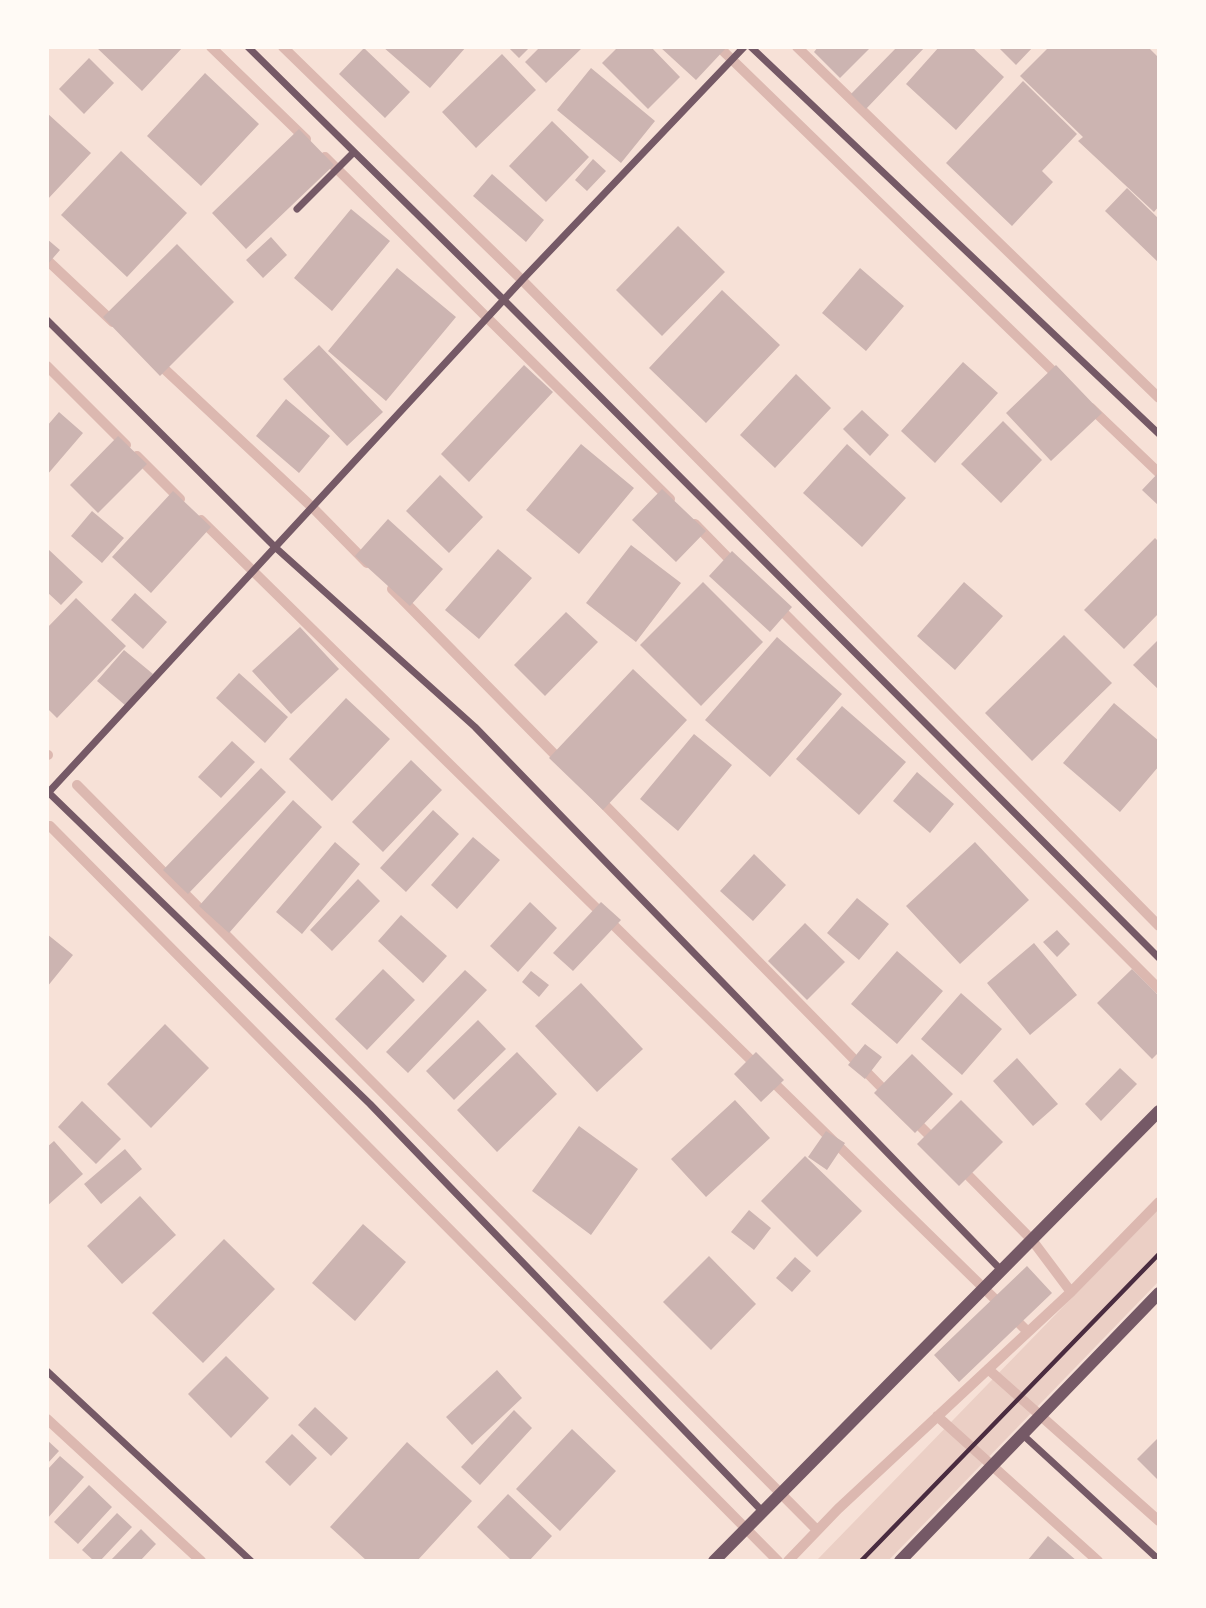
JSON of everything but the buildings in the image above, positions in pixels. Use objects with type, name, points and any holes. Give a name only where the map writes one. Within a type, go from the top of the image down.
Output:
[{"type":"street","points":[[248,47],[504,300],[1159,958]]},
{"type":"street","points":[[744,47],[504,300],[48,793],[370,1104],[763,1512]]},
{"type":"street","points":[[751,47],[1159,435]]},
{"type":"street","points":[[297,209],[354,152]]},
{"type":"street","points":[[47,320],[276,548],[474,727],[1002,1271]]},
{"type":"street","points":[[714,1561],[1159,1111]]},
{"type":"street","points":[[900,1561],[1159,1293]]},
{"type":"street","points":[[47,1371],[250,1561]]},
{"type":"street","points":[[1023,1435],[1159,1560]]},
{"type":"path","points":[[861,1561],[1159,1254]]},
{"type":"shaded area","points":[[1159,1208],[1159,1281],[888,1561],[816,1561]]},
{"type":"waterway","points":[[211,47],[306,139]]},
{"type":"waterway","points":[[283,47],[522,280],[1159,926]]},
{"type":"waterway","points":[[719,47],[1060,378]]},
{"type":"waterway","points":[[797,47],[1159,398]]},
{"type":"waterway","points":[[325,157],[670,499]]},
{"type":"waterway","points":[[47,260],[113,322]]},
{"type":"waterway","points":[[158,363],[313,508],[367,563]]},
{"type":"waterway","points":[[47,366],[126,445]]},
{"type":"waterway","points":[[1091,408],[1159,473]]},
{"type":"waterway","points":[[137,456],[180,499]]},
{"type":"waterway","points":[[201,520],[757,1066]]},
{"type":"waterway","points":[[695,524],[736,566]]},
{"type":"waterway","points":[[392,589],[563,763]]},
{"type":"waterway","points":[[777,606],[1159,989]]},
{"type":"waterway","points":[[77,785],[817,1530]]},
{"type":"waterway","points":[[598,798],[889,1095]]},
{"type":"waterway","points":[[50,826],[778,1561]]},
{"type":"waterway","points":[[770,1079],[1002,1306]]},
{"type":"waterway","points":[[912,1118],[936,1142]]},
{"type":"waterway","points":[[961,1168],[1032,1240],[1071,1292]]},
{"type":"waterway","points":[[788,1561],[838,1509],[1071,1292],[1159,1202]]},
{"type":"waterway","points":[[1013,1317],[1028,1332]]},
{"type":"waterway","points":[[988,1369],[1159,1521]]},
{"type":"waterway","points":[[937,1416],[1098,1561]]},
{"type":"waterway","points":[[47,1419],[201,1561]]}]
